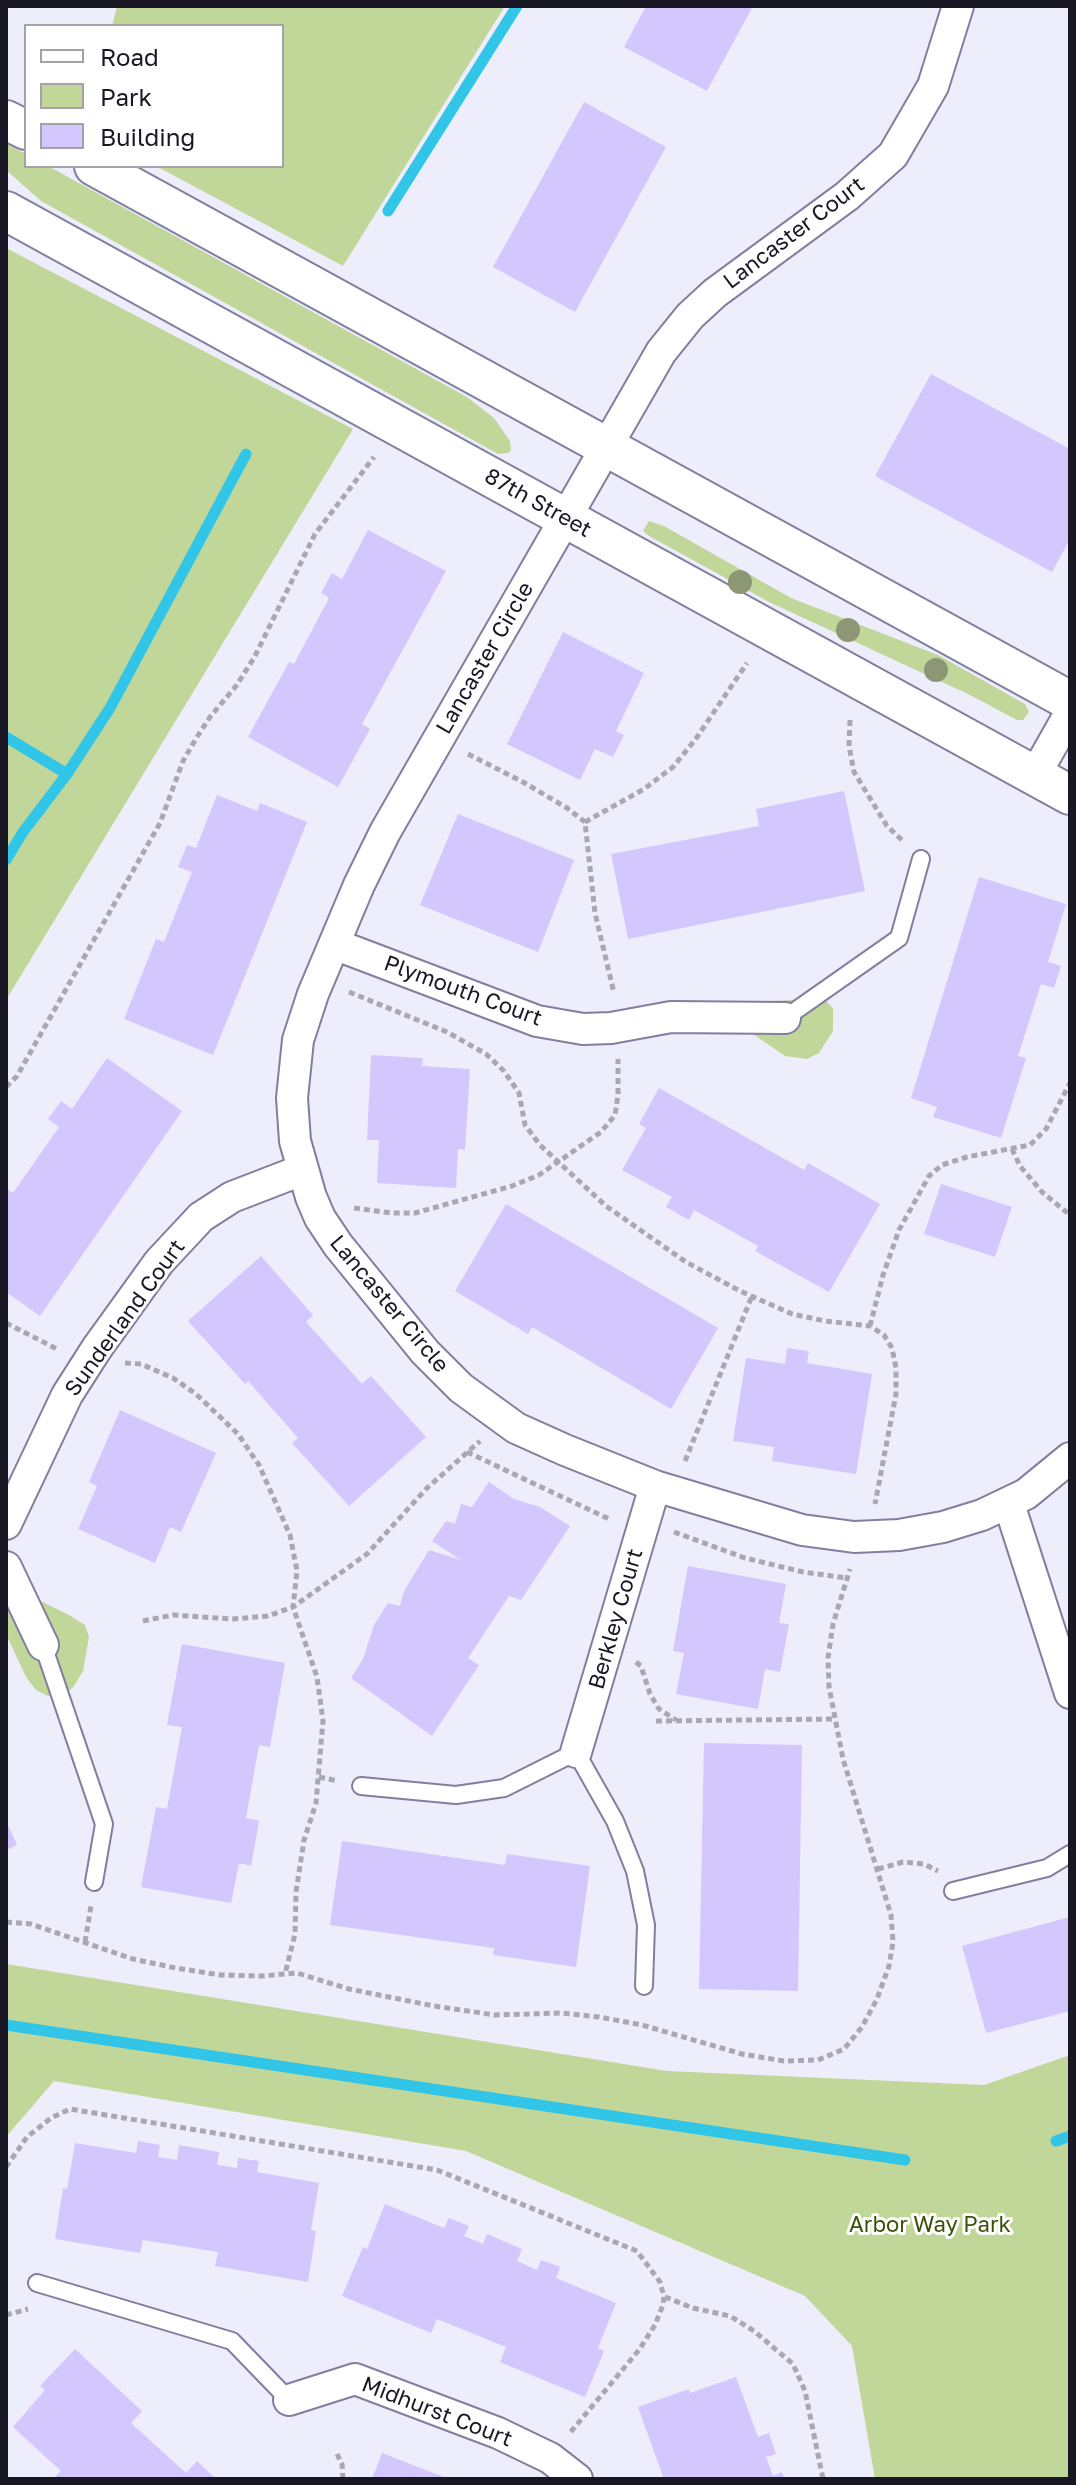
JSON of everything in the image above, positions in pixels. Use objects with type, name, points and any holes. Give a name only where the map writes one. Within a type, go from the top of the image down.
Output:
[{"type":"street","name":"Lancaster Court","points":[[606,446],[661,352],[690,316],[715,293],[847,196],[893,155],[933,86],[958,6]]},
{"type":"street","points":[[6,120],[24,129]]},
{"type":"street","points":[[98,168],[1070,701]]},
{"type":"street","name":"87th Street","points":[[6,211],[1070,795]]},
{"type":"street","name":"Lancaster Circle","points":[[606,446],[385,832],[334,944],[298,1040],[292,1098],[295,1141],[320,1218],[338,1245],[425,1352],[461,1388],[516,1428],[655,1486],[802,1530],[854,1537],[899,1535],[943,1527],[1009,1504],[1070,1458]]},
{"type":"street","points":[[1035,775],[1070,713]]},
{"type":"street","name":"Plymouth Court","points":[[334,944],[537,1021],[583,1029],[611,1028],[671,1017],[785,1018]]},
{"type":"street","name":"Sunderland Court","points":[[6,1524],[67,1395],[159,1262],[201,1217],[232,1197],[302,1170]]},
{"type":"street","name":"Berkley Court","points":[[576,1752],[655,1486]]},
{"type":"street","points":[[1009,1504],[1070,1693]]},
{"type":"street","points":[[6,1567],[43,1645]]},
{"type":"street","name":"Midhurst Court","points":[[289,2400],[355,2379],[498,2433],[550,2458],[577,2479]]},
{"type":"lane","points":[[785,1018],[899,938],[921,859]]},
{"type":"lane","points":[[43,1645],[104,1824],[94,1882]]},
{"type":"lane","points":[[361,1786],[456,1795],[504,1788],[576,1752],[615,1821],[635,1871],[646,1925],[644,1986]]},
{"type":"lane","points":[[953,1891],[1047,1868],[1070,1854]]},
{"type":"lane","points":[[37,2283],[232,2341],[289,2400]]},
{"type":"path","points":[[6,1087],[17,1076],[160,823],[183,761],[210,717],[254,658],[315,534],[374,457]]},
{"type":"path","points":[[585,822],[633,796],[673,767],[747,663]]},
{"type":"path","points":[[850,720],[849,746],[854,772],[887,826],[921,859]]},
{"type":"path","points":[[459,749],[523,782],[585,822],[595,913],[616,1002]]},
{"type":"path","points":[[343,990],[447,1032],[486,1054],[504,1071],[519,1093],[525,1125],[540,1145],[606,1206],[686,1262],[792,1314],[870,1326],[884,1335],[892,1348],[896,1394],[874,1509]]},
{"type":"path","points":[[349,1207],[391,1213],[415,1213],[439,1208],[512,1186],[559,1163],[601,1132],[615,1115],[618,1049]]},
{"type":"path","points":[[870,1326],[899,1230],[929,1176],[942,1165],[967,1157],[1030,1145],[1046,1129],[1070,1083]]},
{"type":"path","points":[[1012,1149],[1020,1166],[1042,1192],[1070,1215]]},
{"type":"path","points":[[685,1462],[752,1296]]},
{"type":"path","points":[[6,1323],[63,1352]]},
{"type":"path","points":[[127,1363],[136,1351]]},
{"type":"path","points":[[114,1363],[141,1364],[163,1374],[196,1394],[238,1434],[259,1465],[290,1535],[297,1571],[293,1607],[317,1677],[323,1721],[316,1803],[304,1840],[296,1892],[295,1934],[285,1974]]},
{"type":"path","points":[[143,1621],[173,1615],[232,1619],[268,1616],[293,1607],[367,1554],[426,1489],[487,1435]]},
{"type":"path","points":[[467,1452],[615,1522]]},
{"type":"path","points":[[673,1531],[745,1558],[803,1572],[847,1578]]},
{"type":"path","points":[[6,1922],[31,1924],[133,1959],[205,1973],[261,1976],[297,1973],[349,1989],[495,2015],[562,2013],[599,2017],[642,2025],[742,2054],[784,2061],[818,2060],[844,2049],[862,2027],[877,1999],[889,1966],[893,1942],[891,1915],[843,1759],[842,1743],[834,1719],[828,1658],[833,1624],[854,1559]]},
{"type":"path","points":[[630,1659],[641,1666],[650,1694],[659,1709],[677,1721]]},
{"type":"path","points":[[656,1721],[834,1719]]},
{"type":"path","points":[[878,1869],[903,1862],[924,1864],[948,1876],[953,1891]]},
{"type":"path","points":[[85,1942],[94,1882]]},
{"type":"path","points":[[6,2167],[27,2137],[51,2118],[70,2109],[437,2170],[637,2251],[660,2282],[664,2297],[655,2325],[639,2350],[566,2438]]},
{"type":"path","points":[[664,2297],[693,2308],[730,2316],[754,2331],[793,2364],[805,2391],[823,2479]]},
{"type":"path","points":[[6,2315],[38,2306]]},
{"type":"path","points":[[337,2454],[342,2464],[343,2479]]},
{"type":"green space","points":[[117,6],[505,6],[343,266],[160,168],[284,168],[284,24],[112,24]]},
{"type":"green space","points":[[6,143],[24,153],[24,168],[52,168],[467,397],[494,418],[510,441],[511,450],[498,454],[41,201],[6,170]]},
{"type":"green space","points":[[6,248],[353,429],[6,1000]]},
{"type":"green space","points":[[649,521],[664,526],[791,598],[938,655],[1025,704],[1029,712],[1023,720],[1017,720],[769,602],[649,536],[643,531]]},
{"type":"green space","points":[[823,998],[833,1008],[833,1031],[819,1053],[807,1059],[785,1056],[747,1030],[752,1007],[771,1001]]},
{"type":"green space","points":[[6,1584],[85,1625],[89,1637],[83,1671],[66,1694],[48,1696],[36,1690],[26,1677],[6,1634]]},
{"type":"green space","name":"Arbor Way Park","points":[[6,1964],[667,2071],[984,2085],[1070,2055],[1070,2479],[875,2479],[852,2346],[805,2296],[466,2151],[54,2081],[6,2137]]},
{"type":"building","points":[[646,6],[753,6],[707,91],[624,47]]},
{"type":"building","points":[[584,102],[666,147],[575,312],[493,267]]},
{"type":"building","points":[[931,374],[1070,449],[1070,539],[1052,572],[875,476]]},
{"type":"building","points":[[368,530],[446,571],[362,724],[370,729],[338,787],[248,737],[289,662],[294,664],[329,598],[321,593],[332,573],[342,579]]},
{"type":"building","points":[[563,632],[644,673],[616,731],[624,735],[613,757],[595,749],[580,780],[507,744]]},
{"type":"building","points":[[844,791],[865,891],[628,939],[611,854],[759,826],[756,809]]},
{"type":"building","points":[[217,795],[257,811],[260,803],[307,822],[213,1055],[124,1019],[156,939],[164,942],[192,872],[178,867],[187,845],[196,848]]},
{"type":"building","points":[[458,814],[574,860],[538,952],[420,905]]},
{"type":"building","points":[[979,877],[1066,904],[1048,962],[1061,966],[1054,988],[1041,984],[1018,1056],[1026,1058],[1001,1138],[933,1117],[937,1107],[911,1098]]},
{"type":"building","points":[[371,1055],[423,1058],[422,1066],[470,1069],[465,1150],[458,1149],[456,1188],[377,1183],[379,1140],[367,1140]]},
{"type":"building","points":[[107,1058],[182,1111],[40,1316],[6,1292],[6,1188],[13,1193],[59,1127],[48,1119],[61,1101],[72,1109]]},
{"type":"building","points":[[659,1088],[804,1170],[808,1163],[880,1204],[829,1292],[755,1251],[758,1246],[694,1210],[689,1220],[666,1207],[672,1197],[622,1170],[646,1128],[639,1124]]},
{"type":"building","points":[[941,1184],[1012,1207],[995,1257],[924,1234]]},
{"type":"building","points":[[506,1204],[718,1328],[671,1409],[532,1327],[528,1334],[455,1291]]},
{"type":"building","points":[[261,1256],[313,1315],[306,1322],[362,1384],[371,1376],[426,1437],[349,1506],[292,1443],[298,1438],[248,1381],[245,1384],[188,1321]]},
{"type":"building","points":[[787,1348],[809,1351],[807,1363],[872,1374],[856,1474],[772,1461],[774,1447],[733,1441],[746,1358],[785,1364]]},
{"type":"building","points":[[120,1410],[216,1453],[181,1532],[170,1527],[155,1563],[78,1529],[97,1486],[89,1482]]},
{"type":"building","points":[[489,1482],[514,1499],[540,1507],[570,1526],[521,1600],[509,1596],[468,1658],[479,1665],[432,1736],[351,1678],[363,1659],[374,1625],[388,1603],[400,1606],[404,1591],[429,1550],[461,1560],[432,1541],[446,1521],[455,1524],[461,1504],[472,1507]]},
{"type":"building","points":[[688,1566],[786,1584],[779,1623],[789,1624],[780,1672],[765,1669],[758,1709],[676,1694],[684,1653],[673,1651]]},
{"type":"building","points":[[182,1644],[285,1663],[270,1747],[259,1745],[246,1818],[259,1821],[251,1866],[239,1863],[231,1903],[141,1887],[156,1807],[167,1809],[182,1727],[167,1725]]},
{"type":"building","points":[[704,1743],[802,1745],[798,1991],[699,1989]]},
{"type":"building","points":[[6,1821],[17,1845],[6,1850]]},
{"type":"building","points":[[342,1841],[505,1865],[507,1854],[590,1866],[576,1967],[493,1955],[494,1948],[330,1925]]},
{"type":"building","points":[[1070,1917],[1070,2011],[986,2033],[962,1946]]},
{"type":"building","points":[[138,2141],[160,2145],[158,2157],[177,2160],[179,2145],[219,2152],[217,2165],[237,2168],[238,2158],[259,2161],[257,2172],[319,2183],[311,2230],[316,2231],[308,2282],[215,2266],[218,2252],[143,2240],[140,2253],[55,2239],[63,2188],[67,2189],[75,2143],[136,2153]]},
{"type":"building","points":[[385,2204],[444,2228],[449,2218],[469,2226],[464,2236],[483,2244],[487,2234],[522,2249],[517,2261],[537,2270],[541,2260],[560,2267],[556,2278],[616,2303],[598,2348],[604,2351],[585,2397],[500,2362],[506,2347],[437,2319],[431,2333],[342,2296],[363,2247],[367,2249]]},
{"type":"building","points":[[75,2349],[142,2411],[131,2423],[186,2473],[197,2461],[216,2479],[53,2479],[61,2471],[13,2427],[45,2390],[40,2386]]},
{"type":"building","points":[[736,2377],[758,2437],[769,2433],[776,2454],[766,2457],[773,2476],[782,2472],[784,2479],[664,2479],[638,2407]]},
{"type":"building","points":[[382,2453],[449,2479],[372,2479]]},
{"type":"waterway","points":[[388,211],[517,6]]},
{"type":"waterway","points":[[6,860],[110,708],[246,454]]},
{"type":"waterway","points":[[6,737],[67,774]]},
{"type":"waterway","points":[[6,2025],[905,2160]]},
{"type":"waterway","points":[[1056,2141],[1070,2136]]}]
